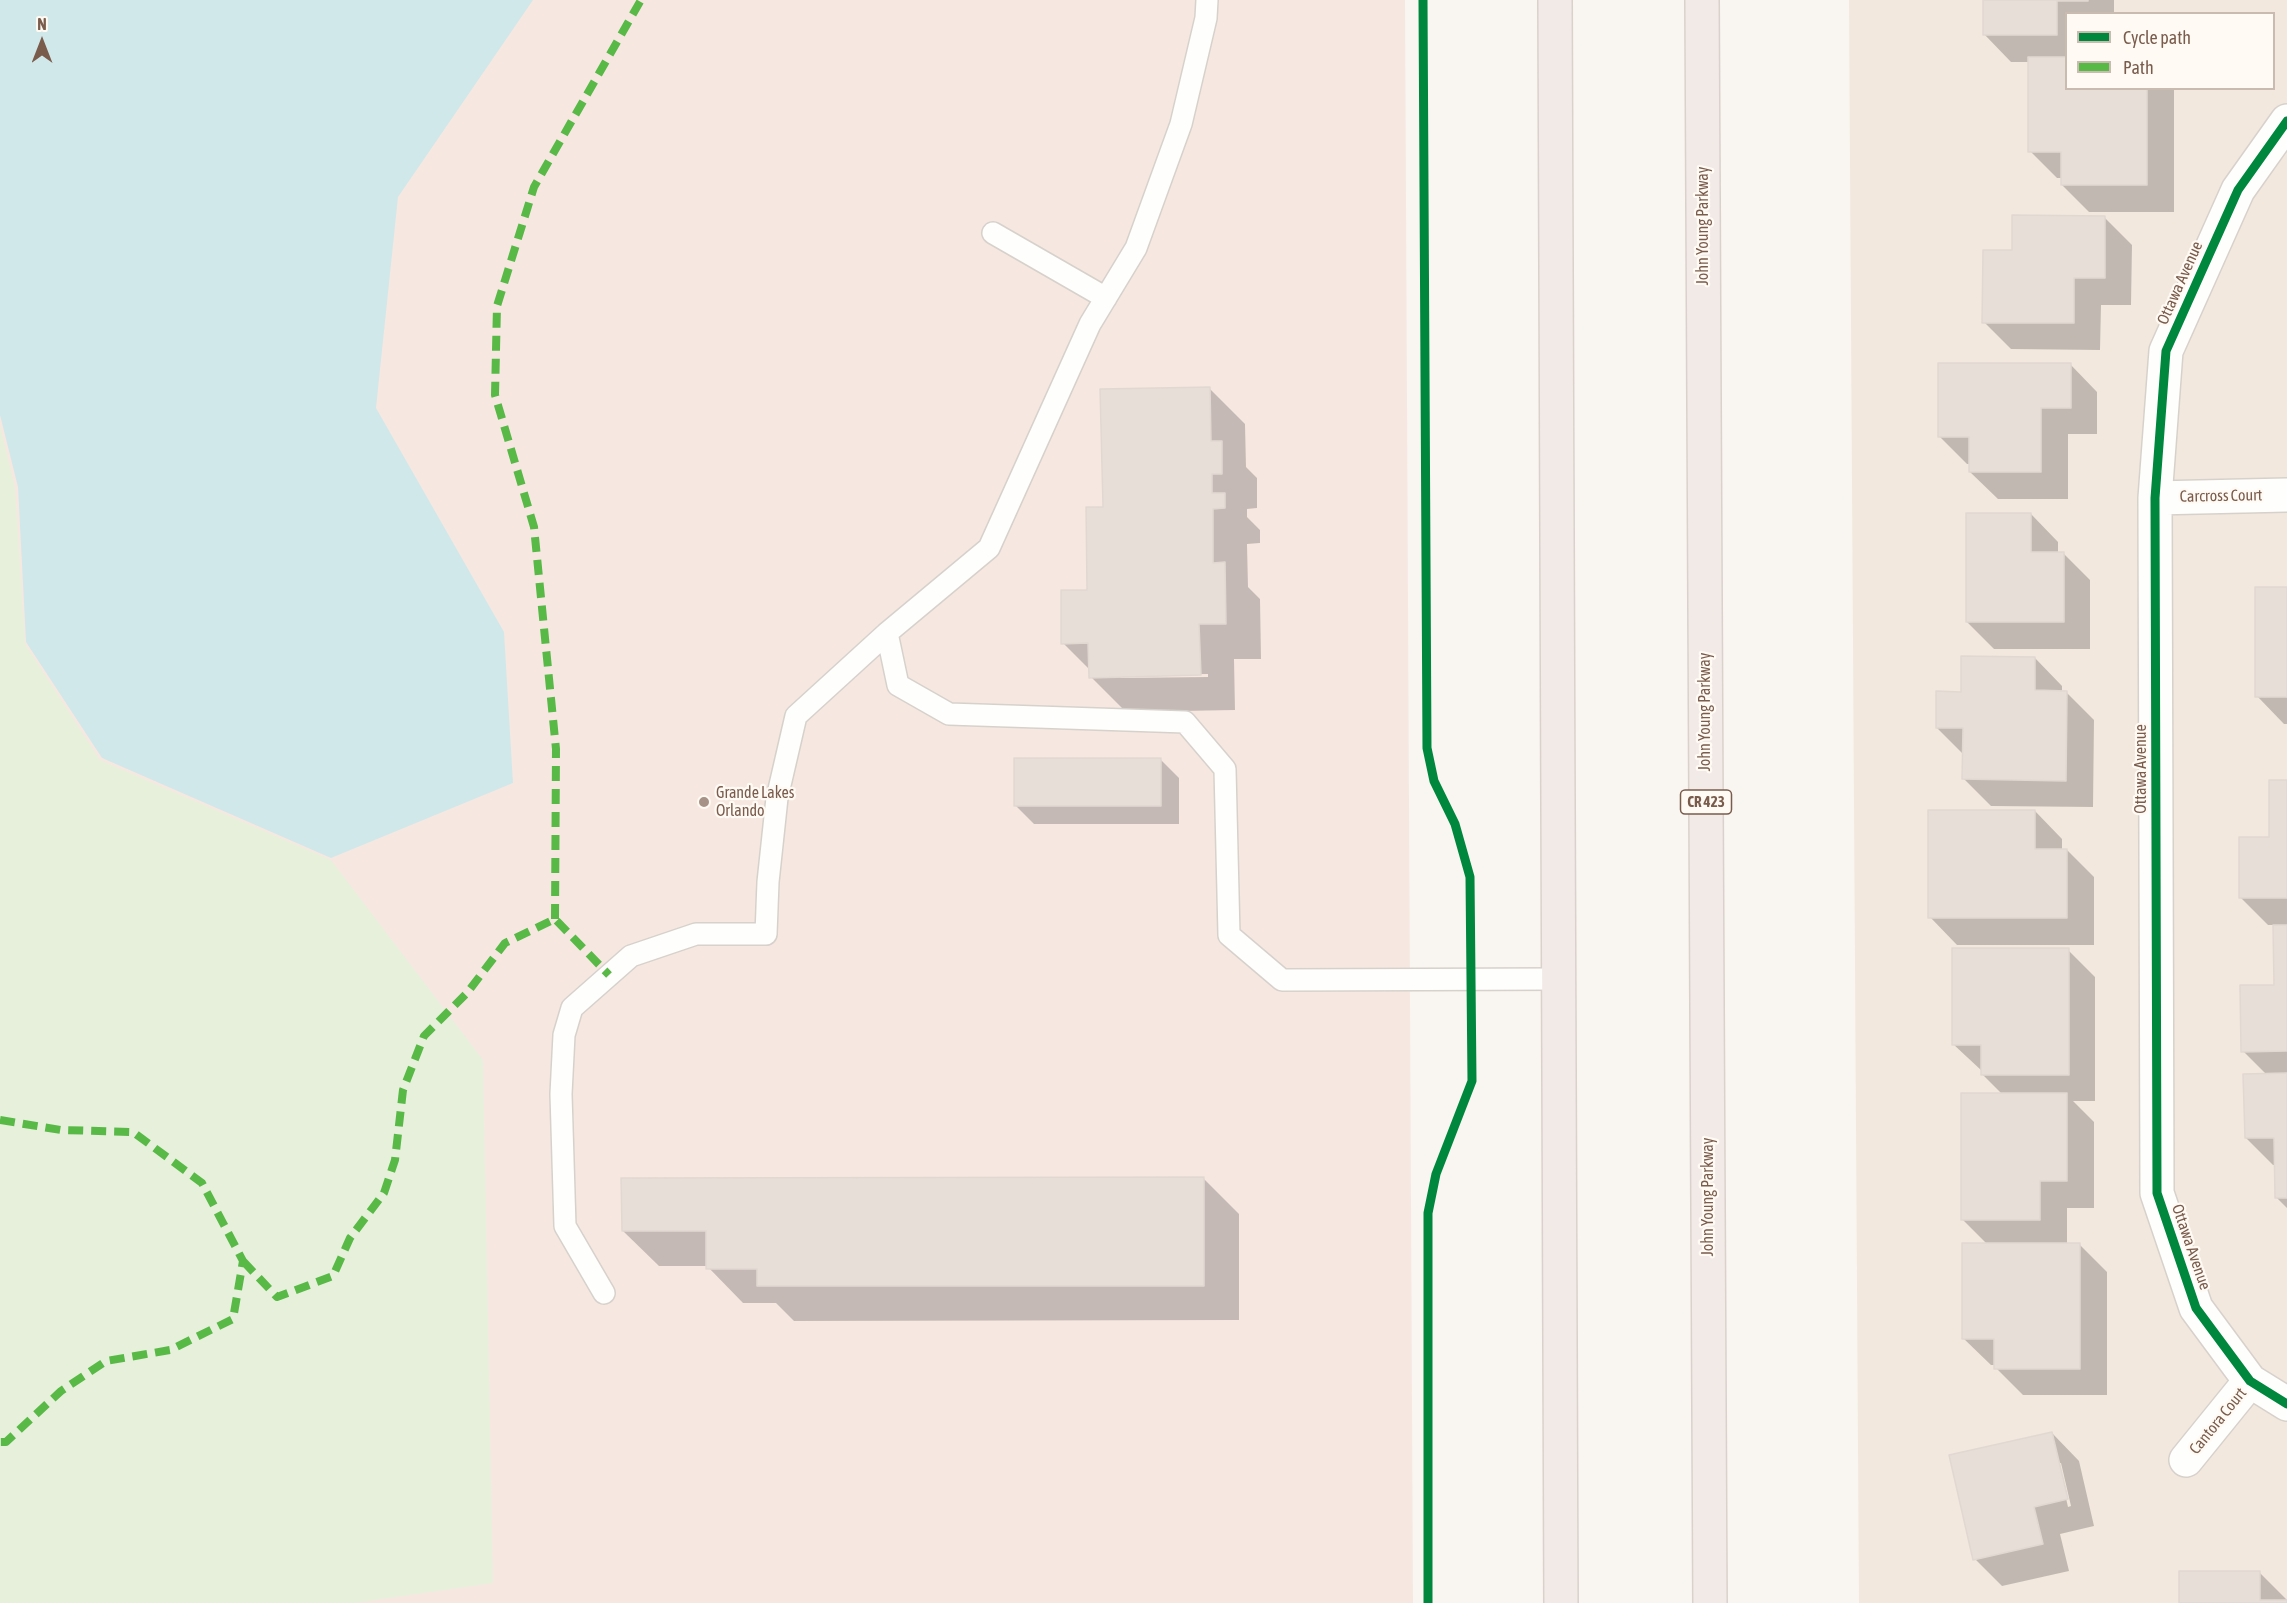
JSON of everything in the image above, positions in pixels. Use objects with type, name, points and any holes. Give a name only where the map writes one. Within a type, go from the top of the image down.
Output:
[{"type":"highway","points":[[1556,0],[1561,1603]]},
{"type":"highway","name":"John Young Parkway","points":[[1702,0],[1710,1603]]},
{"type":"street","name":"Ottawa Avenue","points":[[2287,121],[2238,190],[2166,351],[2155,498],[2157,1193],[2196,1308],[2250,1381],[2287,1404]]},
{"type":"street","name":"Carcross Court","points":[[2155,498],[2287,495]]},
{"type":"street","name":"Cantora Court","points":[[2186,1460],[2250,1381]]},
{"type":"lane","points":[[604,1293],[566,1226],[561,1094],[564,1035],[572,1008],[631,956],[696,934],[766,934],[768,882],[777,798],[796,716],[888,633],[989,548],[1090,324],[1136,248],[1181,124],[1206,18],[1207,0]]},
{"type":"lane","points":[[993,232],[1106,298]]},
{"type":"lane","points":[[888,633],[898,685],[950,714],[1185,722],[1225,769],[1229,935],[1282,980],[1559,980]]},
{"type":"shaded area","name":"Grande Lakes Orlando","points":[[0,0],[1405,0],[1413,1603],[0,1603]]},
{"type":"shaded area","points":[[1849,0],[2287,0],[2287,1603],[1859,1603]]},
{"type":"green space","points":[[0,425],[15,487],[25,644],[100,760],[331,860],[483,1060],[493,1583],[355,1603],[0,1603]]},
{"type":"water","points":[[0,0],[533,0],[398,197],[376,408],[504,632],[513,783],[331,858],[102,758],[26,642],[18,487],[0,415]]},
{"type":"building","points":[[1983,0],[2088,1],[2057,1],[2057,35],[1983,35]]},
{"type":"building","points":[[2028,57],[2065,57],[2065,90],[2147,90],[2147,185],[2061,185],[2061,152],[2028,152]]},
{"type":"building","points":[[2012,215],[2105,216],[2105,278],[2074,278],[2074,323],[1982,323],[1983,250],[2012,250]]},
{"type":"building","points":[[1938,363],[2071,363],[2071,408],[2041,408],[2041,472],[1969,472],[1969,437],[1938,437]]},
{"type":"building","points":[[1210,387],[1211,441],[1222,441],[1222,474],[1212,474],[1212,493],[1225,493],[1225,508],[1213,509],[1213,563],[1225,562],[1226,624],[1199,624],[1201,675],[1089,678],[1088,643],[1061,644],[1061,590],[1087,590],[1086,507],[1103,507],[1100,389]]},
{"type":"building","points":[[1966,513],[2031,513],[2031,552],[2064,552],[2064,622],[1966,622]]},
{"type":"building","points":[[2255,587],[2287,587],[2287,697],[2255,697]]},
{"type":"building","points":[[1961,656],[2035,657],[2035,690],[2067,691],[2066,781],[1962,779],[1963,728],[1936,728],[1936,691],[1961,692]]},
{"type":"building","points":[[1014,758],[1161,758],[1161,806],[1014,806]]},
{"type":"building","points":[[2269,780],[2287,780],[2287,898],[2239,898],[2239,837],[2269,837]]},
{"type":"building","points":[[1928,810],[2035,810],[2035,849],[2067,849],[2067,918],[1928,918]]},
{"type":"building","points":[[2273,925],[2287,925],[2287,1051],[2241,1052],[2240,985],[2274,985]]},
{"type":"building","points":[[1952,948],[2069,948],[2069,1075],[1981,1075],[1981,1045],[1952,1045]]},
{"type":"building","points":[[2287,1073],[2287,1198],[2275,1198],[2274,1138],[2245,1138],[2243,1074]]},
{"type":"building","points":[[1961,1093],[2067,1093],[2067,1181],[2040,1181],[2040,1220],[1961,1220]]},
{"type":"building","points":[[1204,1177],[1204,1286],[757,1286],[757,1269],[706,1269],[706,1231],[622,1231],[621,1178]]},
{"type":"building","points":[[1962,1243],[2080,1243],[2080,1369],[1994,1369],[1994,1339],[1962,1339]]},
{"type":"building","points":[[2052,1432],[2068,1499],[2034,1507],[2043,1544],[1973,1560],[1949,1455]]},
{"type":"building","points":[[2179,1571],[2260,1571],[2260,1600],[2287,1600],[2287,1603],[2179,1603]]},
{"type":"marked path","points":[[555,919],[556,749],[534,527],[495,395],[497,306],[534,187],[641,0]]},
{"type":"marked path","points":[[243,1261],[277,1297],[333,1276],[350,1238],[384,1193],[395,1160],[403,1090],[424,1036],[467,993],[505,943],[555,919],[609,975]]},
{"type":"marked path","points":[[0,1120],[61,1130],[133,1132],[202,1183],[243,1261],[233,1319],[170,1350],[106,1361],[61,1391],[6,1442],[0,1442]]},
{"type":"cycle path","points":[[1423,0],[1427,748],[1434,781],[1455,824],[1470,877],[1472,1081],[1436,1174],[1428,1213],[1428,1603]]},
{"type":"cycle path","points":[[2287,121],[2238,190],[2166,351],[2155,498],[2157,1193],[2196,1308],[2250,1381],[2287,1404]]},
{"type":"place","name":"Grande Lakes Orlando","points":[[704,802]]}]
